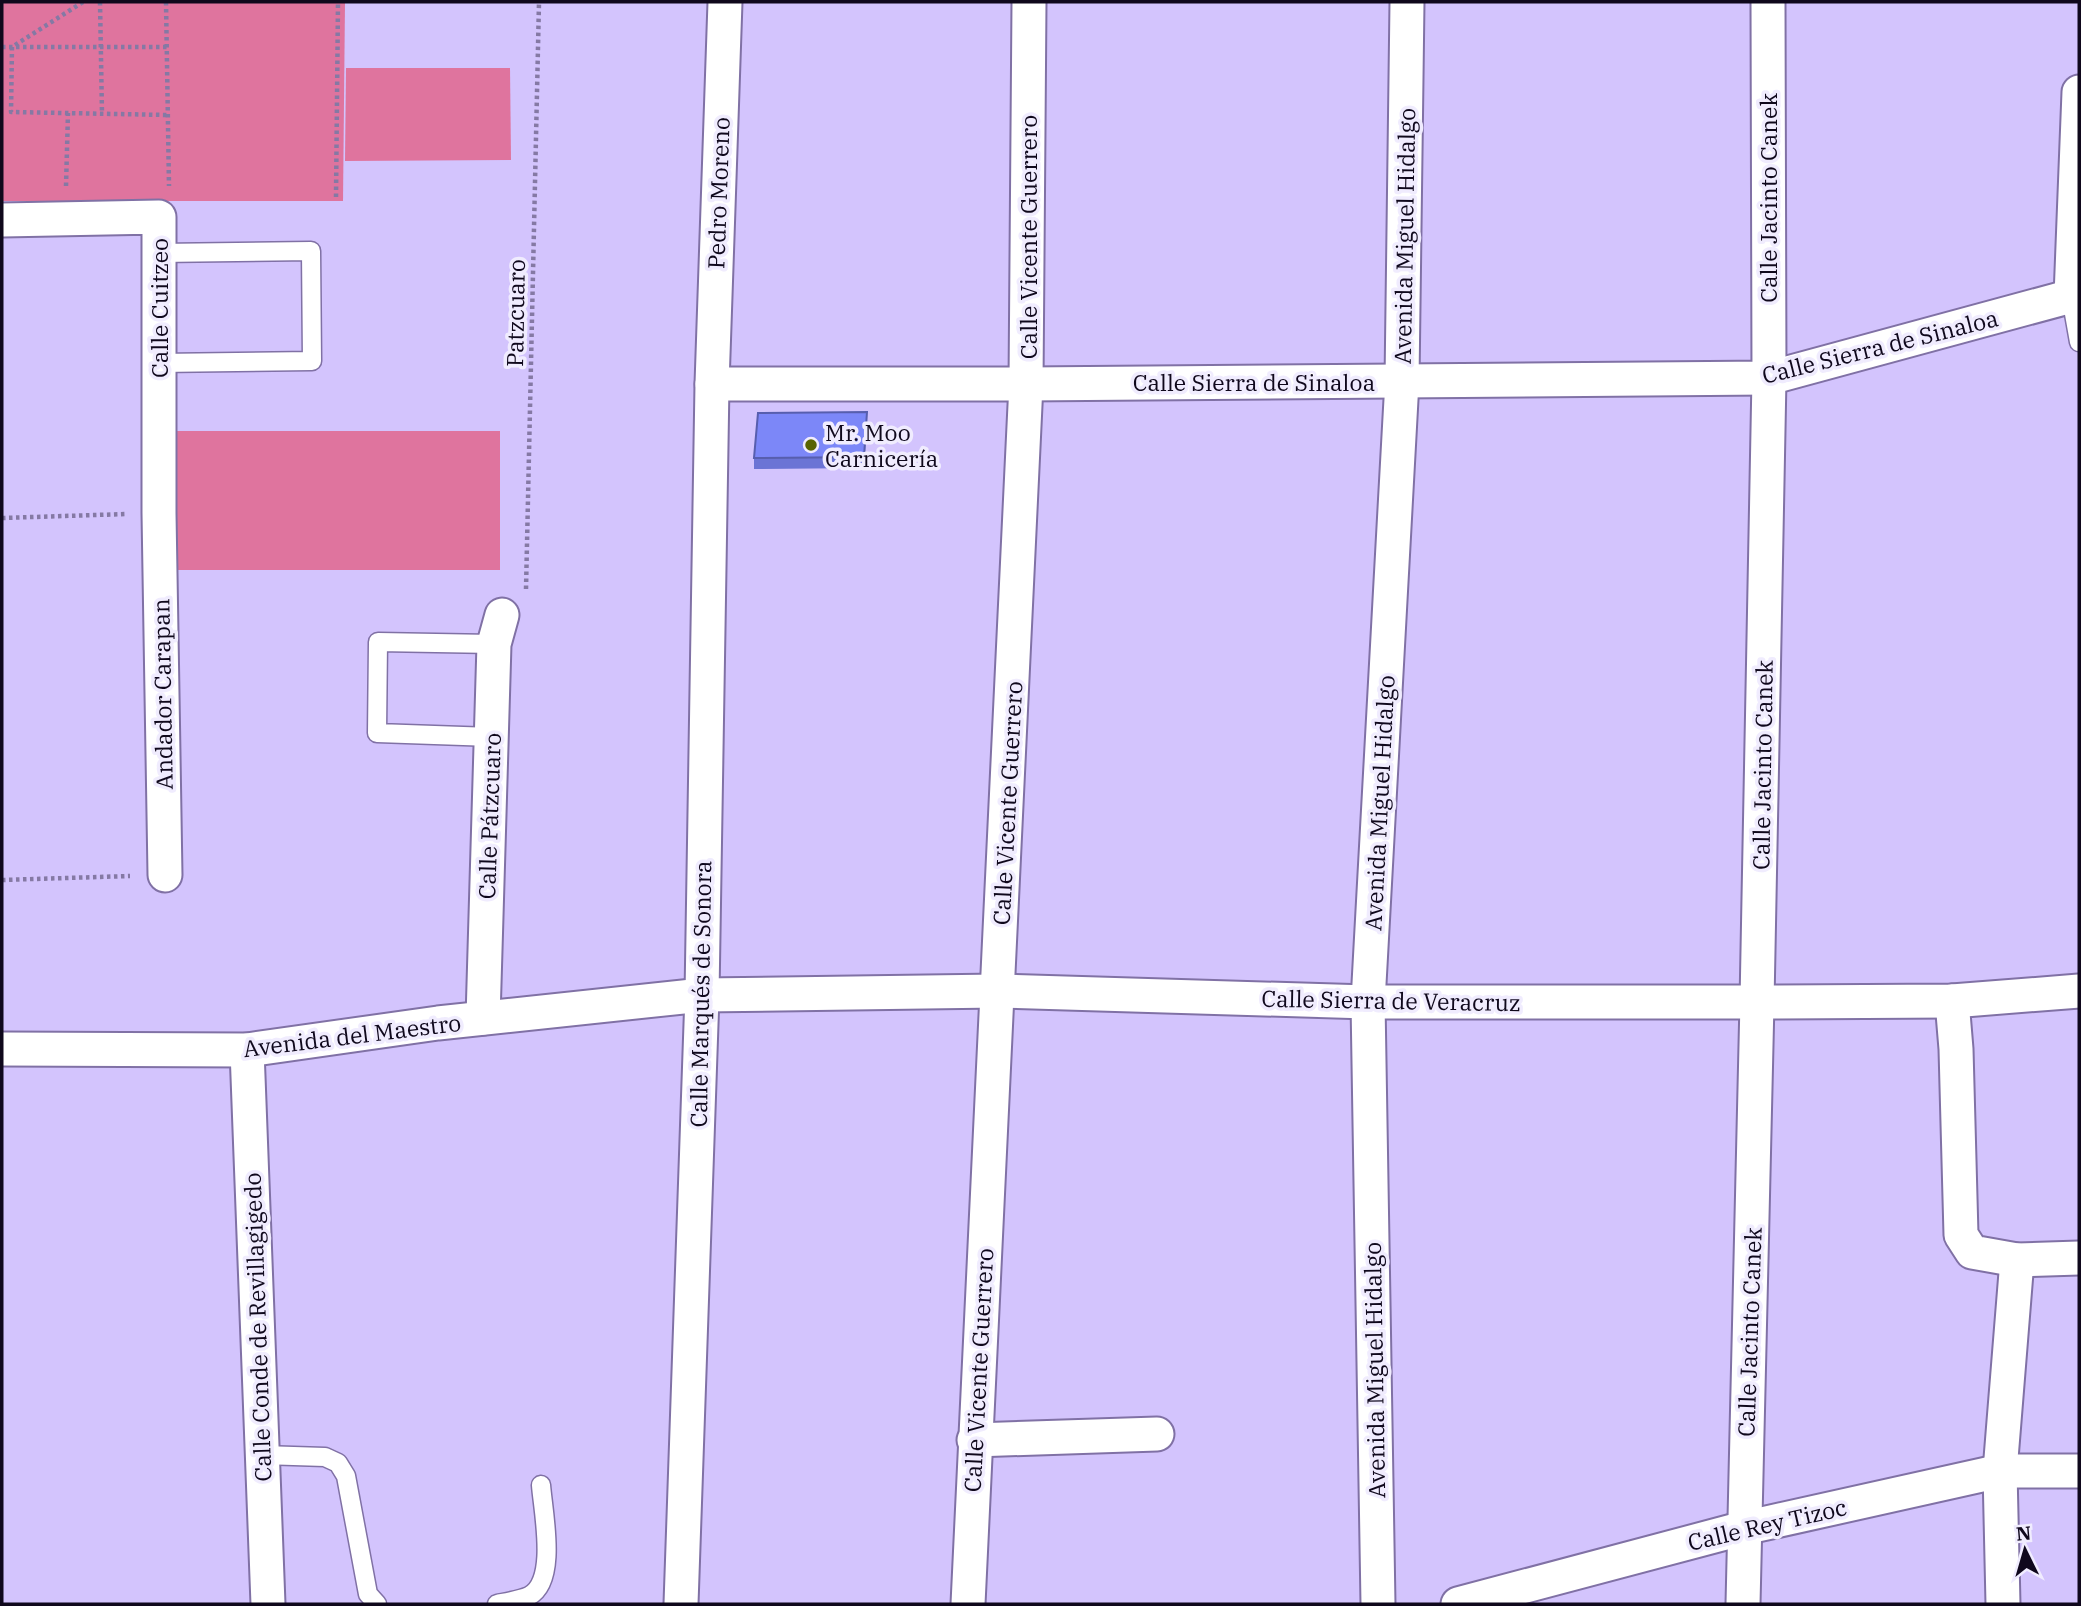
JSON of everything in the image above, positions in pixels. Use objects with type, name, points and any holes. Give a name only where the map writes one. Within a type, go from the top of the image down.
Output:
[{"type":"street","name":"Pedro Moreno","points":[[712,384],[725,2]]},
{"type":"street","name":"Calle Vicente Guerrero","points":[[968,1604],[1026,384],[1029,2]]},
{"type":"street","name":"Avenida Miguel Hidalgo","points":[[1378,1604],[1368,1002],[1402,381],[1407,2]]},
{"type":"street","name":"Calle Jacinto Canek","points":[[1743,1604],[1758,1002],[1769,378],[1768,2]]},
{"type":"street","points":[[2075,296],[2079,92]]},
{"type":"street","name":"Calle Cuitzeo","points":[[2,220],[159,217],[159,513]]},
{"type":"street","name":"Calle Sierra de Sinaloa","points":[[712,384],[1769,378],[2075,296]]},
{"type":"street","name":"Calle Marqués de Sonora","points":[[681,1604],[702,995],[712,384]]},
{"type":"street","name":"Andador Carapan","points":[[159,513],[166,875]]},
{"type":"street","name":"Calle Pátzcuaro","points":[[483,1018],[498,630]]},
{"type":"street","name":"Calle Sierra de Veracruz","points":[[702,995],[998,991],[1368,1002],[1758,1002],[1952,1001],[2079,991]]},
{"type":"street","name":"Avenida del Maestro","points":[[2,1049],[247,1050],[483,1018],[702,995]]},
{"type":"street","points":[[1952,1001],[1956,1049],[1961,1235],[1972,1252],[2017,1260],[2079,1258]]},
{"type":"street","name":"Calle Conde de Revillagigedo","points":[[247,1050],[268,1604]]},
{"type":"street","points":[[2003,1604],[2000,1471],[2017,1260]]},
{"type":"street","points":[[974,1440],[1157,1434]]},
{"type":"street","name":"Calle Rey Tizoc","points":[[1458,1604],[1744,1528],[2000,1471],[2079,1471]]},
{"type":"lane","points":[[159,253],[311,251],[312,361],[159,363]]},
{"type":"lane","points":[[2075,296],[2079,342]]},
{"type":"lane","points":[[492,737],[377,733],[378,642],[498,630]]},
{"type":"lane","points":[[262,1455],[325,1457],[338,1463],[346,1476],[368,1594],[377,1604]]},
{"type":"lane","points":[[497,1604],[531,1595],[542,1583],[547,1565],[541,1485]]},
{"type":"path","points":[[12,47],[83,2]]},
{"type":"path","points":[[100,2],[102,114]]},
{"type":"path","points":[[166,2],[169,193]]},
{"type":"path","points":[[336,197],[338,2]]},
{"type":"path","name":"Patzcuaro","points":[[498,630],[526,591],[539,2]]},
{"type":"path","points":[[2,47],[167,47]]},
{"type":"path","points":[[12,47],[11,112],[168,115]]},
{"type":"path","points":[[66,193],[68,113]]},
{"type":"path","points":[[2,518],[159,513]]},
{"type":"path","points":[[2,880],[166,875]]},
{"type":"shaded area","points":[[2,2],[345,2],[343,201],[2,201]]},
{"type":"shaded area","points":[[346,68],[510,68],[511,160],[345,161]]},
{"type":"shaded area","points":[[171,431],[500,431],[500,570],[171,570]]},
{"type":"building","name":"Mr. Moo Carnicería","points":[[867,412],[864,457],[754,458],[758,413]]},
{"type":"place","name":"Mr. Moo Carnicería","points":[[811,445]]}]
